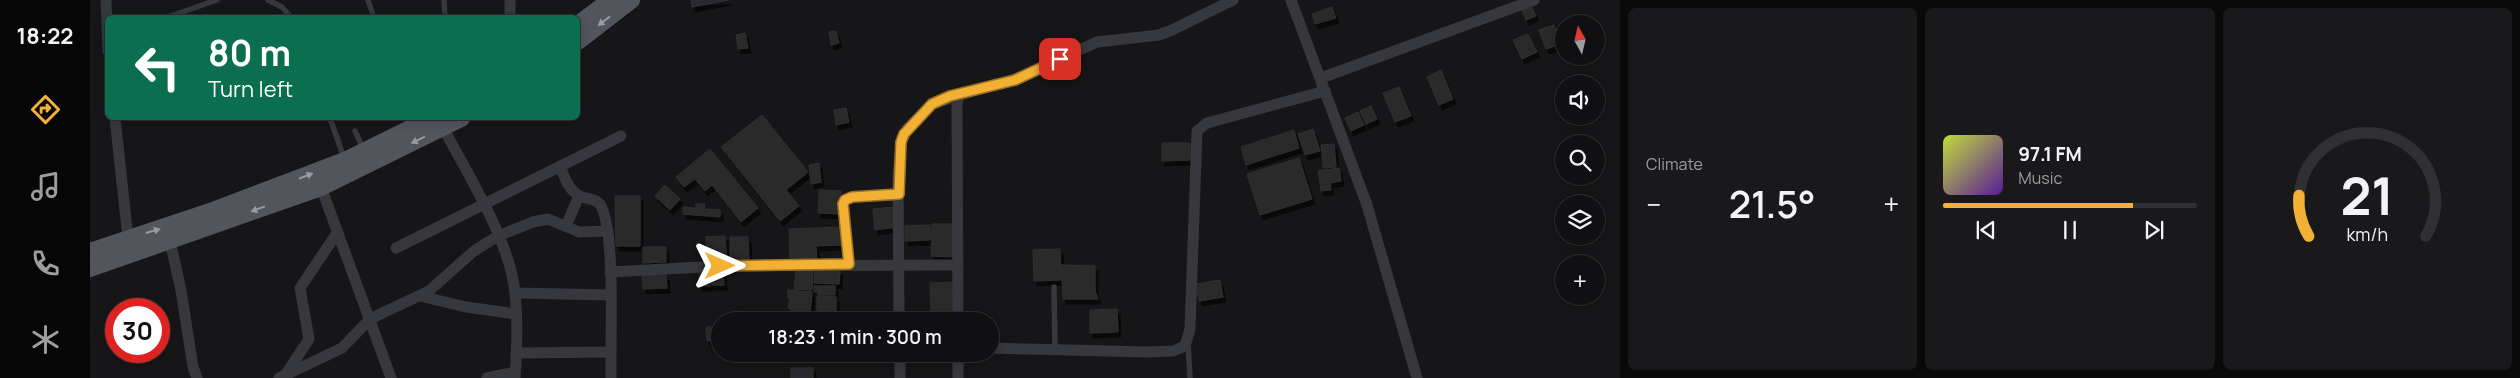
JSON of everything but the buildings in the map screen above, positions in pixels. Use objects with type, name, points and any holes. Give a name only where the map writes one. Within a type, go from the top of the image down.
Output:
[{"type":"main road","points":[[580,23],[611,0]]},
{"type":"main road","points":[[580,39],[631,0]]},
{"type":"main road","points":[[90,252],[213,211],[346,161],[438,121]]},
{"type":"main road","points":[[90,268],[321,187],[438,121]]},
{"type":"street","points":[[106,0],[106,15]]},
{"type":"street","points":[[510,0],[510,15]]},
{"type":"street","points":[[900,312],[899,194],[901,142],[904,134],[932,104],[1015,80],[1097,42],[1159,35],[1233,0]]},
{"type":"street","points":[[1291,0],[1367,204],[1417,378]]},
{"type":"street","points":[[1320,78],[1517,4],[1534,0]]},
{"type":"street","points":[[999,348],[1173,351],[1184,346],[1188,340],[1196,131],[1201,126],[1215,121],[1325,91]]},
{"type":"street","points":[[958,312],[957,102],[960,95]]},
{"type":"street","points":[[115,120],[128,238]]},
{"type":"street","points":[[438,121],[498,236],[507,258],[515,293],[515,375],[487,378]]},
{"type":"street","points":[[396,248],[621,136]]},
{"type":"street","points":[[560,166],[572,191],[579,196],[596,201],[600,206],[608,231],[611,378]]},
{"type":"street","points":[[321,187],[391,378]]},
{"type":"street","points":[[849,264],[843,204],[845,200],[852,197],[899,194]]},
{"type":"street","points":[[566,226],[579,196]]},
{"type":"street","points":[[282,377],[342,348],[370,319],[420,296],[439,284],[474,251],[498,236],[541,220],[556,221],[586,234],[608,231]]},
{"type":"street","points":[[282,377],[309,339],[300,288],[337,233]]},
{"type":"street","points":[[170,241],[181,290],[192,367],[196,378]]},
{"type":"street","points":[[610,272],[720,266],[958,265]]},
{"type":"street","points":[[515,293],[610,295]]},
{"type":"street","points":[[420,296],[466,307],[516,314]]},
{"type":"street","points":[[516,353],[611,352]]},
{"type":"street","points":[[900,362],[900,378]]},
{"type":"street","points":[[958,362],[958,378]]},
{"type":"lane","points":[[174,15],[217,0]]},
{"type":"lane","points":[[268,0],[282,7],[289,15]]},
{"type":"lane","points":[[368,0],[373,15]]},
{"type":"lane","points":[[444,0],[445,15]]},
{"type":"lane","points":[[331,120],[346,161]]},
{"type":"lane","points":[[355,131],[365,152]]},
{"type":"lane","points":[[1054,288],[1055,350]]},
{"type":"lane","points":[[1188,340],[1190,378]]},
{"type":"route","points":[[720,266],[849,264],[843,204],[845,200],[849,197],[899,194],[898,176],[901,142],[908,128],[932,104],[950,96],[1015,80],[1060,59]]}]
